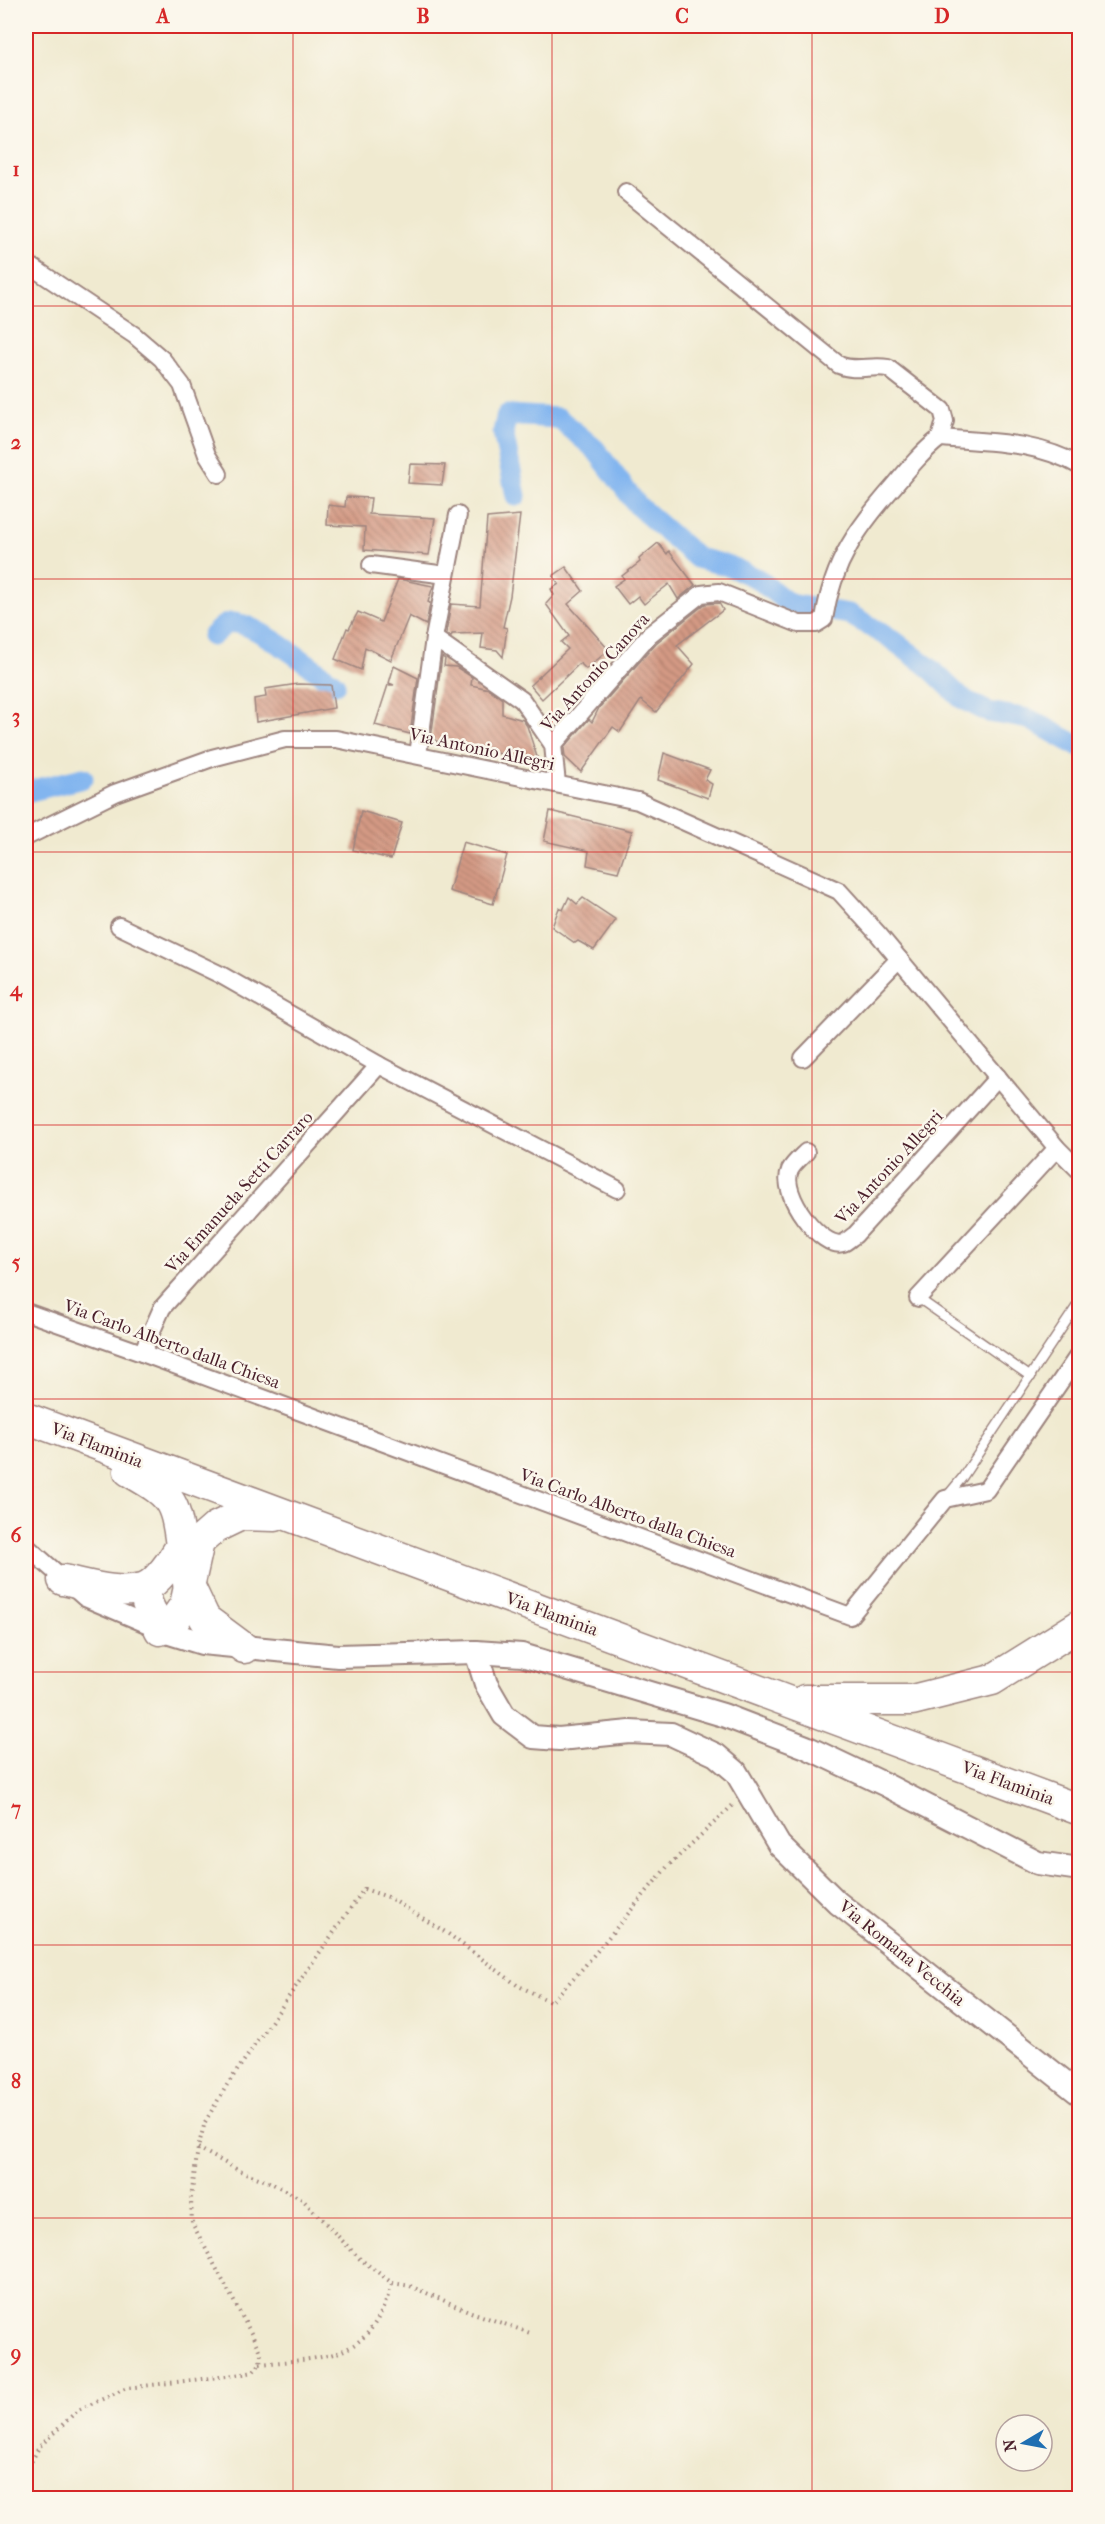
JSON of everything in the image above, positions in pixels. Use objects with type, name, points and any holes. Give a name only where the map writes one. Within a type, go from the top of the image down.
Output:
[{"type":"highway","name":"Via Flaminia","points":[[26,1418],[1080,1810]]},
{"type":"highway","points":[[63,1580],[111,1590],[145,1588],[169,1565],[182,1546],[177,1514],[163,1491],[124,1468],[94,1443]]},
{"type":"highway","points":[[145,1588],[147,1603],[160,1630],[173,1622],[185,1605],[188,1583],[199,1542],[216,1527],[241,1515],[290,1517]]},
{"type":"highway","points":[[188,1583],[205,1619],[244,1648]]},
{"type":"highway","points":[[784,1700],[912,1700],[992,1680],[1080,1625]]},
{"type":"main road","points":[[160,1630],[202,1643],[338,1656],[476,1652],[522,1655],[723,1715],[806,1747],[875,1779],[1038,1863],[1080,1869]]},
{"type":"main road","name":"Via Romana Vecchia","points":[[476,1652],[486,1684],[504,1715],[533,1737],[559,1739],[630,1732],[671,1734],[716,1755],[736,1772],[779,1845],[838,1903],[1080,2094]]},
{"type":"street","points":[[626,192],[839,365],[849,370],[878,366],[888,368],[942,410],[945,422],[940,438],[1034,447],[1063,456],[1080,466]]},
{"type":"street","points":[[26,263],[134,334],[162,359],[182,385],[207,454],[219,474]]},
{"type":"street","name":"Via Antonio Canova","points":[[557,784],[552,745],[649,635],[701,594],[719,592],[799,624],[816,624],[824,619],[828,596],[846,549],[870,513],[926,449],[940,438]]},
{"type":"street","points":[[418,755],[434,638],[458,515]]},
{"type":"street","points":[[371,565],[446,575]]},
{"type":"street","points":[[434,638],[522,700],[552,745]]},
{"type":"street","name":"Via Antonio Allegri","points":[[26,837],[115,793],[212,758],[285,739],[336,739],[638,801],[839,891],[1057,1148],[1080,1171]]},
{"type":"street","points":[[119,926],[221,975],[379,1065],[617,1189]]},
{"type":"street","points":[[803,1059],[899,959]]},
{"type":"street","name":"Via Emanuela Setti Carraro","points":[[142,1353],[162,1308],[379,1065]]},
{"type":"street","name":"Via Antonio Allegri","points":[[806,1152],[790,1171],[788,1189],[796,1208],[825,1238],[834,1243],[843,1243],[855,1235],[998,1077]]},
{"type":"street","points":[[918,1298],[1057,1148]]},
{"type":"street","name":"Via Carlo Alberto dalla Chiesa","points":[[26,1312],[850,1616],[945,1499]]},
{"type":"street","points":[[945,1499],[986,1490],[1080,1353]]},
{"type":"street","points":[[26,1546],[85,1598],[160,1630]]},
{"type":"lane","points":[[918,1298],[1030,1377]]},
{"type":"lane","name":"Via Carlo Alberto dalla Chiesa","points":[[945,1499],[962,1478],[1080,1301]]},
{"type":"path","points":[[26,2472],[39,2447],[78,2410],[127,2388],[243,2374],[253,2372],[260,2364],[261,2354],[252,2335],[192,2223],[191,2198],[198,2148],[205,2122],[227,2085],[364,1889],[388,1897],[447,1933],[517,1985],[551,2002],[583,1968],[667,1867],[747,1791]]},
{"type":"path","points":[[198,2148],[238,2170],[270,2182],[302,2199],[360,2259],[392,2283],[410,2286],[471,2312],[530,2333]]},
{"type":"path","points":[[260,2364],[326,2357],[366,2338],[385,2307],[392,2283]]},
{"type":"building","points":[[410,464],[445,465],[442,485],[408,483]]},
{"type":"building","points":[[346,497],[371,498],[369,514],[435,518],[429,555],[364,550],[365,527],[327,525],[328,505],[345,507]]},
{"type":"building","points":[[520,515],[510,596],[503,627],[507,628],[503,657],[497,650],[481,648],[483,633],[452,634],[451,637],[446,633],[451,604],[480,606],[487,518]]},
{"type":"building","points":[[658,543],[667,554],[669,551],[695,585],[678,599],[669,584],[644,604],[638,596],[628,604],[614,586],[624,579],[622,576],[640,562],[639,559]]},
{"type":"building","points":[[566,567],[583,591],[568,604],[609,650],[586,669],[580,663],[542,699],[530,685],[568,649],[561,642],[569,636],[546,604],[554,595],[551,589],[559,584],[553,576]]},
{"type":"building","points":[[398,579],[433,586],[428,602],[430,603],[426,625],[409,616],[391,660],[365,647],[361,670],[335,659],[347,628],[349,629],[358,612],[381,622]]},
{"type":"building","points":[[719,603],[723,610],[677,645],[694,664],[656,712],[641,700],[620,732],[613,727],[581,772],[565,757],[564,748],[589,719],[592,722],[599,708],[656,643],[705,604]]},
{"type":"building","points":[[442,657],[445,659],[444,666],[456,667],[472,677],[471,685],[489,689],[502,699],[502,714],[523,720],[538,760],[458,747],[458,750],[437,745],[437,741],[431,739]]},
{"type":"building","points":[[394,666],[418,678],[410,734],[375,725],[388,685],[394,685],[389,683]]},
{"type":"building","points":[[298,684],[331,685],[334,708],[256,722],[254,699],[266,697],[265,689]]},
{"type":"building","points":[[664,753],[710,770],[705,780],[712,784],[708,798],[658,780]]},
{"type":"building","points":[[361,811],[402,823],[391,859],[353,850]]},
{"type":"building","points":[[550,811],[632,831],[618,872],[587,865],[589,851],[544,841]]},
{"type":"building","points":[[463,842],[507,855],[493,904],[449,891]]},
{"type":"building","points":[[569,897],[577,904],[583,898],[616,920],[594,950],[578,941],[575,943],[552,927],[559,908],[563,910]]},
{"type":"waterway","points":[[516,496],[503,432],[507,415],[558,418],[595,449],[638,506],[697,558],[729,566],[758,579],[789,604],[849,614],[893,640],[931,669],[961,698],[988,712],[1029,719],[1080,747]]},
{"type":"waterway","points":[[212,636],[223,626],[231,623],[254,629],[335,684]]},
{"type":"waterway","points":[[26,792],[83,778]]}]
